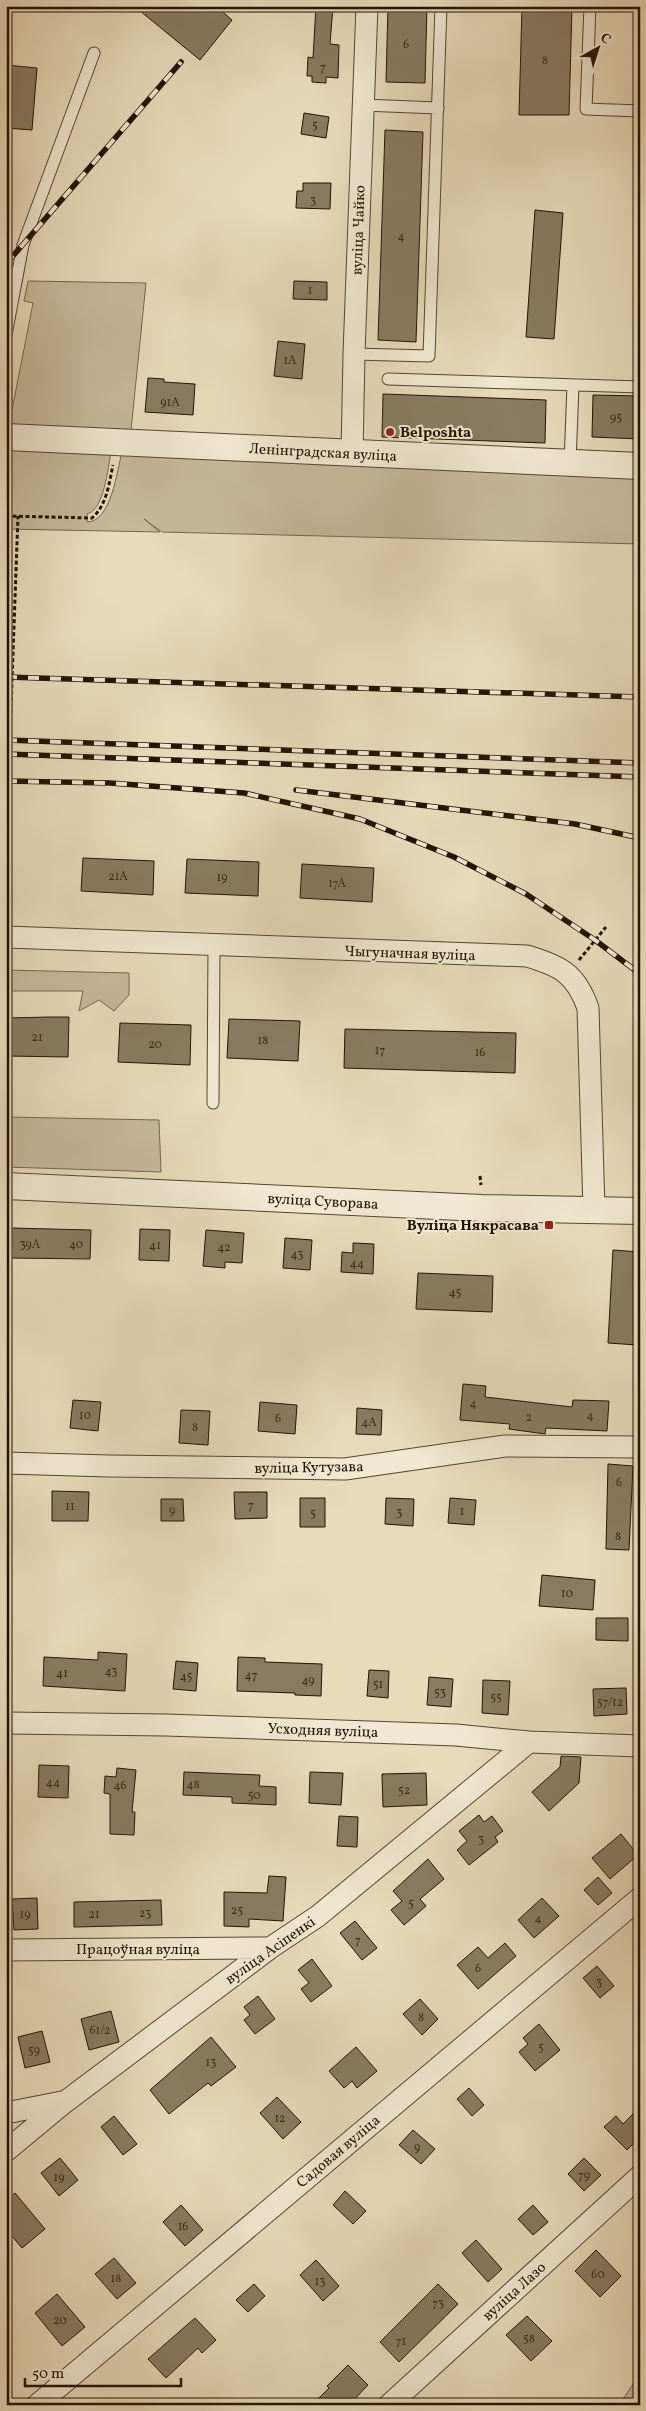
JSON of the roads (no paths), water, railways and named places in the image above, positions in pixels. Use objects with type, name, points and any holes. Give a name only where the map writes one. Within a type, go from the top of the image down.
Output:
[{"type":"street","name":"вуліца Чайко","points":[[352,454],[367,6]]},
{"type":"street","name":"Ленінградская вуліца","points":[[6,437],[640,466]]},
{"type":"street","name":"Чыгуначная вуліца","points":[[6,937],[527,956],[549,963],[567,974],[581,989],[588,1008],[594,1209]]},
{"type":"street","name":"вуліца Суворава","points":[[6,1186],[472,1207],[640,1211]]},
{"type":"street","name":"вуліца Кутузава","points":[[6,1463],[345,1469],[505,1446],[640,1447]]},
{"type":"street","name":"Усходняя вуліца","points":[[6,1723],[166,1725],[456,1735],[529,1742],[640,1746]]},
{"type":"street","name":"вуліца Асіпенкі","points":[[6,2151],[65,2102],[270,1948],[318,1916],[529,1742]]},
{"type":"street","name":"Садовая вуліца","points":[[37,2405],[640,1898]]},
{"type":"street","name":"Працоўная вуліца","points":[[6,1950],[270,1948]]},
{"type":"street","points":[[6,2113],[65,2102]]},
{"type":"street","name":"вуліца Лазо","points":[[389,2405],[640,2176]]},
{"type":"lane","points":[[354,354],[429,356],[441,6]]},
{"type":"lane","points":[[590,6],[586,109],[640,111]]},
{"type":"lane","points":[[6,335],[23,245],[94,53]]},
{"type":"lane","points":[[363,105],[438,108]]},
{"type":"lane","points":[[388,379],[640,388]]},
{"type":"lane","points":[[570,463],[573,385]]},
{"type":"lane","points":[[213,1103],[214,946]]},
{"type":"railway","points":[[6,264],[181,62]]},
{"type":"railway","points":[[6,677],[640,697]]},
{"type":"railway","points":[[6,740],[640,763]]},
{"type":"railway","points":[[6,754],[640,777]]},
{"type":"railway","points":[[6,781],[110,783],[244,793],[360,819],[454,857],[526,894],[595,940],[640,974]]},
{"type":"railway","points":[[296,790],[575,824],[640,838]]},
{"type":"place","name":"Belposhta","points":[[390,432]]},
{"type":"place","name":"Вуліца Някрасава","points":[[549,1225]]}]
